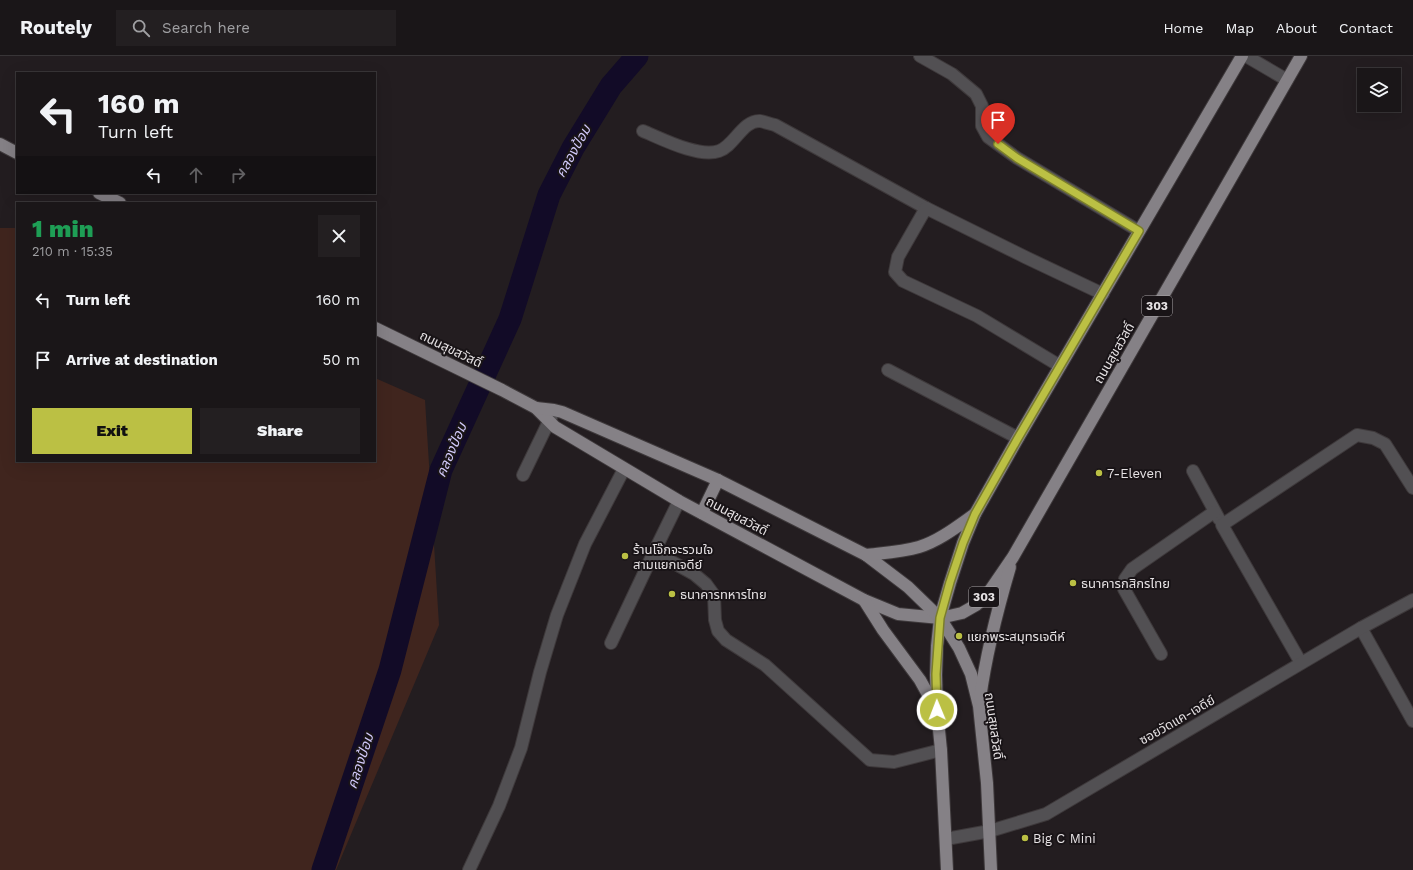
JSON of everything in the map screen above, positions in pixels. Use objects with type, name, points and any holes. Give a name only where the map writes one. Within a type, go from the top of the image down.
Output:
[{"type":"main road","points":[[947,870],[936,674],[940,618],[963,543],[975,514],[1018,438],[1242,56]]},
{"type":"main road","name":"ถนนสุขสวัสดิ์","points":[[376,328],[536,408],[552,424],[624,469],[679,501],[864,600],[898,614],[940,618],[962,613],[976,605],[986,595],[1013,557],[1300,56]]},
{"type":"main road","points":[[0,144],[16,152]]},
{"type":"main road","points":[[101,194],[118,202]]},
{"type":"main road","name":"ถนนสุขสวัสดิ์","points":[[536,408],[558,411],[718,480],[866,555],[908,587],[940,618],[959,648],[970,674],[979,706],[987,783],[991,870]]},
{"type":"main road","points":[[702,513],[718,480]]},
{"type":"main road","points":[[866,555],[919,547],[946,534],[975,514]]},
{"type":"main road","points":[[979,706],[996,614],[1013,557]]},
{"type":"main road","points":[[864,600],[883,630],[920,680],[937,710]]},
{"type":"street","points":[[920,56],[952,74],[976,94],[982,106],[982,126],[988,137],[1017,158],[1139,231]]},
{"type":"street","points":[[1246,56],[1287,80]]},
{"type":"street","points":[[643,131],[699,153],[719,151],[731,143],[743,128],[758,121],[775,125],[926,208],[1103,294]]},
{"type":"street","points":[[926,208],[898,257],[895,272],[899,277],[903,281],[978,316],[1060,366]]},
{"type":"street","points":[[888,370],[1018,438]]},
{"type":"street","points":[[523,475],[558,411]]},
{"type":"street","points":[[1222,525],[1357,435],[1373,438],[1385,444],[1413,488]]},
{"type":"street","points":[[469,870],[499,806],[521,748],[540,672],[557,615],[585,544],[624,469]]},
{"type":"street","points":[[1193,471],[1214,512],[1301,663]]},
{"type":"street","points":[[611,643],[679,501]]},
{"type":"street","points":[[1160,654],[1124,589],[1125,579],[1132,569],[1214,512]]},
{"type":"street","points":[[654,552],[694,574],[706,584],[714,594],[718,631],[726,640],[764,665],[870,760],[894,762],[941,750]]},
{"type":"street","name":"ซอยวัดแค-เจดีย์","points":[[946,839],[990,831],[1046,814],[1361,628],[1413,600]]},
{"type":"street","points":[[1361,628],[1413,721]]},
{"type":"shaded area","points":[[0,228],[16,228],[16,462],[376,462],[376,378],[425,400],[439,625],[336,870],[0,870]]},
{"type":"waterway","name":"คลองป้อม","points":[[323,870],[390,670],[441,470],[510,319],[549,195],[573,148],[611,86],[637,56]]},
{"type":"place","name":"7-Eleven","points":[[1099,473]]},
{"type":"place","name":"ร้านโจ๊กจะรวมใจ สามแยกเจดีย์","points":[[625,556]]},
{"type":"place","name":"ธนาคารกสิกรไทย","points":[[1073,583]]},
{"type":"place","name":"ธนาคารทหารไทย","points":[[672,594]]},
{"type":"place","name":"แยกพระสมุทรเจดีห์","points":[[959,636]]},
{"type":"place","name":"Big C Mini","points":[[1025,838]]},
{"type":"route","points":[[937,710],[936,674],[940,618],[963,543],[975,514],[1139,231],[1017,158],[998,144]]}]
